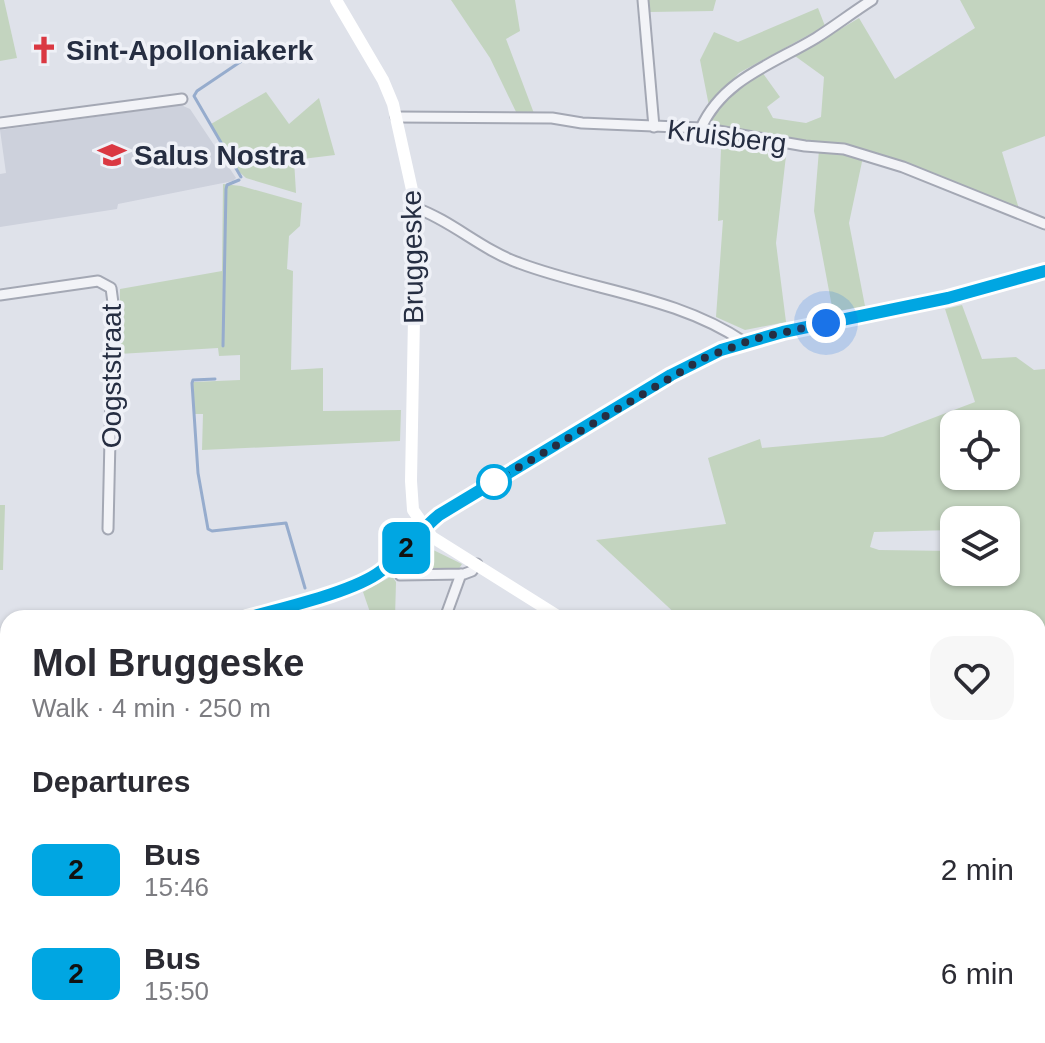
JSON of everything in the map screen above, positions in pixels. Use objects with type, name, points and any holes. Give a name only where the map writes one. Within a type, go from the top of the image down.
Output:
[{"type":"street","name":"Bruggeske","points":[[336,0],[383,80],[396,117],[416,208],[411,500],[424,528]]},
{"type":"street","points":[[643,0],[654,127]]},
{"type":"street","points":[[701,128],[706,115],[741,79],[815,39],[872,0]]},
{"type":"street","points":[[0,123],[182,99]]},
{"type":"street","name":"Kruisberg","points":[[396,117],[552,118],[582,123],[701,128],[805,146],[844,149],[903,167],[1045,224]]},
{"type":"street","points":[[416,208],[515,262],[668,306],[714,325],[744,342]]},
{"type":"street","points":[[272,610],[369,579],[394,561],[439,515],[704,358],[744,342],[948,298],[1045,271]]},
{"type":"street","name":"Oogststraat","points":[[0,295],[98,281],[111,288],[108,529]]},
{"type":"street","points":[[424,528],[439,543],[549,610]]},
{"type":"street","points":[[400,575],[461,574],[472,571],[477,564]]},
{"type":"street","points":[[448,610],[461,574]]},
{"type":"shaded area","name":"Salus Nostra","points":[[181,105],[190,109],[236,178],[233,181],[118,204],[117,209],[0,227],[0,174],[6,173],[0,130]]},
{"type":"green space","points":[[0,0],[4,0],[17,58],[0,61]]},
{"type":"green space","points":[[451,0],[515,0],[520,31],[506,39],[535,116],[518,116],[490,58]]},
{"type":"green space","points":[[648,0],[716,0],[713,11],[650,12]]},
{"type":"green space","points":[[960,0],[1045,0],[1045,136],[1002,152],[1019,209],[844,145],[708,124],[708,118],[729,96],[762,72],[780,97],[767,107],[773,118],[806,123],[821,117],[824,77],[795,56],[859,18],[895,79],[975,28]]},
{"type":"green space","points":[[818,8],[825,26],[739,73],[709,106],[700,60],[714,32],[738,42]]},
{"type":"green space","points":[[266,92],[289,124],[319,98],[335,155],[294,160],[296,193],[246,178],[237,170],[211,124]]},
{"type":"green space","points":[[716,134],[787,147],[776,243],[786,322],[745,330],[716,317],[723,220],[718,221],[721,149]]},
{"type":"green space","points":[[819,150],[863,157],[849,223],[865,306],[833,312],[814,211]]},
{"type":"green space","points":[[223,184],[302,203],[300,226],[289,236],[287,269],[293,271],[291,370],[323,368],[323,411],[401,410],[400,441],[202,450],[203,414],[194,414],[193,382],[240,380],[240,355],[219,356],[218,348],[119,354],[120,289],[222,271]]},
{"type":"green space","points":[[962,305],[982,359],[1016,357],[1034,370],[1045,369],[1045,610],[671,610],[596,540],[726,524],[708,458],[760,439],[762,448],[883,437],[940,415],[940,490],[1020,490],[1020,410],[954,410],[975,402],[945,309]]},
{"type":"green space","points":[[0,505],[5,505],[3,570],[0,570]]},
{"type":"green space","points":[[423,545],[462,564],[458,570],[423,570],[413,561],[400,573],[397,572]]},
{"type":"green space","points":[[392,576],[396,582],[395,610],[369,610],[363,592]]},
{"type":"waterway","points":[[241,177],[194,96],[246,58]]},
{"type":"waterway","points":[[223,346],[226,189],[227,185],[239,180]]},
{"type":"waterway","points":[[215,379],[193,380],[192,383],[198,473],[208,529],[286,523],[305,588]]},
{"type":"bus line","name":"2","points":[[274,610],[369,579],[394,561],[439,515],[671,375],[721,350],[783,332],[948,298],[1045,271]]},
{"type":"place","name":"Sint-Apolloniakerk","points":[[44,50]]},
{"type":"place","name":"Salus Nostra","points":[[112,155]]},
{"type":"route","points":[[494,482],[704,358],[754,339],[826,323]]}]
